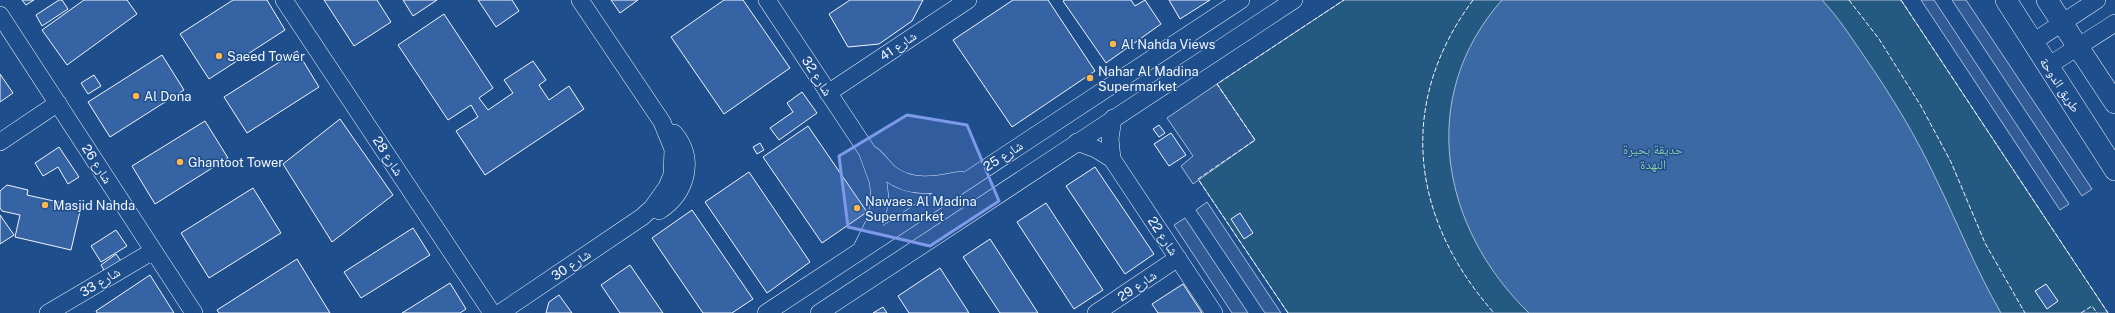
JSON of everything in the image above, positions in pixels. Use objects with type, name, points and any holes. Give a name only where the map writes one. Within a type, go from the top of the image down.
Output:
[{"type":"main road","name":"طريق الدوحة","points":[[2006,0],[2115,170]]},
{"type":"main road","points":[[2047,0],[2115,103]]},
{"type":"street","name":"شارع 28","points":[[284,0],[492,313]]},
{"type":"street","name":"شارع 30","points":[[500,313],[642,217],[660,197],[672,175],[673,149],[662,122],[580,0]]},
{"type":"street","name":"شارع 32","points":[[767,0],[867,151],[890,174],[914,184],[933,185],[970,178]]},
{"type":"street","name":"شارع 25","points":[[766,313],[1241,0]]},
{"type":"street","points":[[819,313],[1294,0]]},
{"type":"street","points":[[2033,42],[2097,0]]},
{"type":"street","name":"شارع 41","points":[[828,93],[961,2]]},
{"type":"street","name":"شارع 26","points":[[0,14],[194,313]]},
{"type":"street","points":[[2048,66],[2115,23]]},
{"type":"street","points":[[0,142],[58,103]]},
{"type":"street","name":"شارع 22","points":[[1112,159],[1110,139],[1113,118]]},
{"type":"street","name":"شارع 22","points":[[1077,142],[1096,149],[1112,159],[1214,313]]},
{"type":"street","name":"شارع 32","points":[[860,251],[873,230],[880,207],[878,181],[867,151]]},
{"type":"street","name":"شارع 33","points":[[48,313],[153,251]]},
{"type":"street","name":"شارع 29","points":[[1096,313],[1178,258]]},
{"type":"highlighted area","points":[[907,115],[967,125],[999,201],[930,246],[848,227],[839,156]]},
{"type":"green space","name":"حديقة بحيرة النهدة","points":[[1344,0],[1901,0],[2108,313],[1288,313],[1198,179],[1255,140],[1217,84]]},
{"type":"shaded area","points":[[1502,0],[1822,0],[1839,20],[1864,56],[1912,131],[1983,280],[2001,313],[1529,313],[1499,279],[1476,242],[1459,202],[1450,161],[1450,119],[1458,78],[1475,38]]},
{"type":"shaded area","points":[[1921,0],[1934,0],[2069,204],[2060,210]]},
{"type":"shaded area","points":[[1952,0],[1966,0],[2092,189],[2082,196]]},
{"type":"shaded area","points":[[1217,84],[1255,140],[1193,184],[1181,166],[1193,156],[1167,118]]},
{"type":"shaded area","points":[[1207,202],[1281,313],[1265,313],[1196,210]]},
{"type":"shaded area","points":[[1185,218],[1248,313],[1232,313],[1174,225]]},
{"type":"building","points":[[22,0],[34,0],[26,5]]},
{"type":"building","points":[[59,0],[62,0],[68,9],[42,26],[36,15]]},
{"type":"building","points":[[84,0],[127,0],[137,14],[67,65],[42,30]]},
{"type":"building","name":"Saeed Tower","points":[[233,0],[267,0],[285,30],[209,79],[180,34]]},
{"type":"building","points":[[324,0],[377,0],[391,22],[354,46]]},
{"type":"building","points":[[403,0],[437,0],[413,16]]},
{"type":"building","points":[[478,0],[512,0],[519,11],[496,27]]},
{"type":"building","points":[[611,0],[638,0],[620,13]]},
{"type":"building","points":[[724,0],[743,0],[790,68],[724,114],[671,37]]},
{"type":"building","points":[[850,0],[923,0],[912,21],[879,44],[848,47],[829,14]]},
{"type":"building","points":[[1013,0],[1048,0],[1095,71],[1012,127],[953,40]]},
{"type":"building","name":"Al Nahda Views","points":[[1131,0],[1135,6],[1145,0],[1161,24],[1106,63],[1063,1]]},
{"type":"building","points":[[1169,0],[1210,0],[1180,19]]},
{"type":"building","points":[[444,14],[493,88],[479,98],[488,110],[513,93],[504,80],[533,61],[546,80],[539,85],[549,100],[569,86],[584,109],[485,175],[456,131],[478,117],[471,105],[448,120],[398,45]]},
{"type":"building","points":[[297,51],[319,87],[247,133],[224,97]]},
{"type":"building","name":"Al Dona","points":[[162,55],[184,90],[110,137],[88,102]]},
{"type":"building","points":[[0,74],[13,93],[0,102]]},
{"type":"building","points":[[94,75],[101,86],[88,94],[81,83]]},
{"type":"building","points":[[802,92],[817,113],[779,140],[770,128],[793,112],[787,103]]},
{"type":"building","points":[[340,119],[393,195],[332,242],[283,164]]},
{"type":"building","name":"Ghantoot Tower","points":[[205,121],[228,158],[155,204],[132,166]]},
{"type":"building","points":[[1159,125],[1165,133],[1159,137],[1153,129]]},
{"type":"building","points":[[808,126],[867,212],[822,243],[763,157]]},
{"type":"building","points":[[1171,133],[1186,155],[1169,166],[1154,144]]},
{"type":"building","points":[[760,143],[764,150],[757,154],[753,147]]},
{"type":"building","points":[[59,147],[79,177],[68,184],[58,167],[43,176],[35,163]]},
{"type":"building","points":[[1095,167],[1154,254],[1125,274],[1066,186]]},
{"type":"building","points":[[749,172],[810,262],[767,293],[705,202]]},
{"type":"building","points":[[7,185],[28,190],[27,195],[81,207],[71,250],[15,237],[20,215],[2,211],[0,208],[0,191]]},
{"type":"building","points":[[253,188],[281,233],[209,278],[181,233]]},
{"type":"building","points":[[1046,203],[1103,290],[1074,309],[1017,222]]},
{"type":"building","points":[[692,210],[753,299],[732,313],[703,313],[652,238]]},
{"type":"building","points":[[1240,213],[1253,233],[1244,239],[1231,219]]},
{"type":"building","points":[[0,215],[14,235],[0,244]]},
{"type":"building","points":[[413,228],[430,255],[361,298],[344,272]]},
{"type":"building","points":[[116,230],[127,246],[101,262],[91,246]]},
{"type":"building","points":[[990,239],[1038,313],[1000,313],[963,257]]},
{"type":"building","points":[[116,254],[121,261],[105,272],[101,265]]},
{"type":"building","points":[[297,259],[330,313],[219,313],[217,310]]},
{"type":"building","points":[[630,265],[663,313],[620,313],[601,285]]},
{"type":"building","points":[[940,268],[969,313],[909,313],[898,296]]},
{"type":"building","points":[[150,275],[174,313],[97,313],[96,311]]},
{"type":"building","points":[[450,283],[466,309],[460,313],[402,313]]},
{"type":"building","points":[[1183,284],[1202,313],[1158,313],[1152,304]]},
{"type":"building","points":[[2046,284],[2058,301],[2047,309],[2035,291]]},
{"type":"building","points":[[559,295],[572,313],[546,313],[549,302]]},
{"type":"building","points":[[883,307],[887,313],[873,313]]},
{"type":"fence","points":[[1288,313],[1198,179],[1255,140],[1217,84],[1344,0]]},
{"type":"fence","points":[[1473,0],[1448,39],[1432,80],[1424,120],[1424,160],[1431,200],[1445,239],[1466,277],[1494,313]]},
{"type":"fence","points":[[1849,0],[1879,39],[1921,106],[1951,162],[1985,243],[2025,313]]},
{"type":"fence","points":[[1901,0],[2108,313]]},
{"type":"fence","points":[[2081,313],[2092,306],[2097,313]]},
{"type":"place","name":"Al Nahda Views","points":[[1113,44]]},
{"type":"place","name":"Saeed Tower","points":[[219,56]]},
{"type":"place","name":"Nahar Al Madina Supermarket","points":[[1090,78]]},
{"type":"place","name":"Al Dona","points":[[136,96]]},
{"type":"place","name":"Ghantoot Tower","points":[[180,162]]},
{"type":"place","name":"Masjid Nahda","points":[[45,205]]},
{"type":"place","name":"Nawaes Al Madina Supermarket","points":[[857,208]]}]
